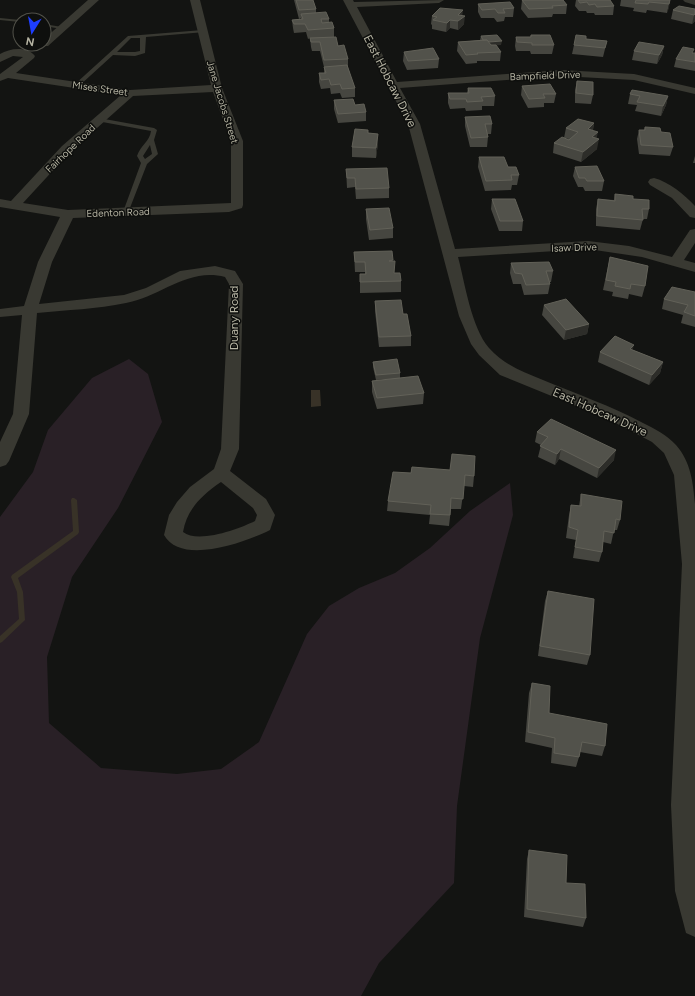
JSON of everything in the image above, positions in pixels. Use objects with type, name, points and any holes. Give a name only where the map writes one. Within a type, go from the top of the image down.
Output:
[{"type":"street","points":[[52,37],[94,0]]},
{"type":"street","name":"Jane Jacobs Street","points":[[195,0],[217,88],[237,141],[237,205]]},
{"type":"street","points":[[349,2],[439,0]]},
{"type":"street","points":[[688,0],[695,2]]},
{"type":"street","name":"East Hobcaw Drive","points":[[349,2],[414,124],[451,253],[466,316],[476,341],[496,364],[516,375],[614,415],[652,435],[670,450],[677,460],[683,475],[686,490],[692,564],[690,699],[683,805],[687,891],[695,924]]},
{"type":"street","points":[[4,77],[35,52]]},
{"type":"street","points":[[2,55],[22,53],[30,56]]},
{"type":"street","name":"Bampfield Drive","points":[[394,86],[561,73],[634,77],[695,90]]},
{"type":"street","name":"Mises Street","points":[[4,77],[77,85],[130,93],[217,88]]},
{"type":"street","name":"Fairhope Road","points":[[13,206],[66,149],[130,93]]},
{"type":"street","points":[[654,182],[676,193],[688,204],[695,214]]},
{"type":"street","name":"Edenton Road","points":[[0,203],[68,214],[229,208],[237,205]]},
{"type":"street","points":[[0,461],[21,414],[30,311],[45,262],[68,214]]},
{"type":"street","points":[[676,262],[695,234]]},
{"type":"street","name":"Isaw Drive","points":[[451,253],[588,245],[630,249],[695,268]]},
{"type":"street","name":"Duany Road","points":[[0,313],[30,311],[126,299],[151,291],[180,275],[215,270],[230,274],[236,284],[230,449],[221,473]]},
{"type":"street","points":[[221,473],[260,504],[266,515],[262,525],[250,532],[197,544],[183,542],[173,535],[175,520],[185,503],[199,488],[221,473]]},
{"type":"lane","points":[[0,18],[12,20]]},
{"type":"lane","points":[[52,26],[62,28]]},
{"type":"lane","points":[[77,85],[130,37],[203,31]]},
{"type":"lane","points":[[112,53],[141,54],[143,51],[142,39],[144,36]]},
{"type":"lane","points":[[99,120],[154,130],[152,141],[155,154],[144,163],[126,212]]},
{"type":"lane","points":[[144,163],[140,156],[141,152],[152,141]]},
{"type":"shaded area","points":[[129,359],[148,374],[162,422],[118,508],[72,577],[47,657],[49,723],[101,768],[177,774],[221,769],[259,742],[307,634],[329,606],[359,588],[395,573],[430,548],[470,511],[510,483],[513,515],[480,638],[457,806],[454,883],[379,963],[361,996],[0,996],[0,517],[33,472],[48,430],[92,378]]},
{"type":"shaded area","points":[[311,390],[320,390],[321,406],[311,407]]},
{"type":"building","points":[[296,0],[313,0],[316,9],[299,10]]},
{"type":"building","points":[[522,0],[563,0],[567,5],[552,6],[553,8],[529,9]]},
{"type":"building","points":[[578,0],[610,0],[614,6],[597,7],[595,4],[589,5],[587,2],[580,3]]},
{"type":"building","points":[[636,0],[670,0],[669,4],[649,2],[648,4],[635,3]]},
{"type":"building","points":[[510,2],[514,8],[503,9],[505,13],[498,13],[495,9],[482,10],[478,4]]},
{"type":"building","points":[[679,6],[695,9],[695,14],[673,10]]},
{"type":"building","points":[[440,8],[463,10],[458,15],[465,16],[458,21],[450,20],[447,23],[433,20],[437,17],[432,16]]},
{"type":"building","points":[[326,12],[329,19],[321,19],[322,23],[332,22],[334,28],[308,30],[305,24],[294,24],[292,20],[303,19],[301,14]]},
{"type":"building","points":[[497,35],[502,41],[489,42],[487,40],[483,40],[481,36]]},
{"type":"building","points":[[531,35],[550,35],[554,45],[532,45],[532,43],[517,42],[516,37],[531,37]]},
{"type":"building","points":[[576,35],[586,36],[586,39],[607,41],[605,48],[574,45]]},
{"type":"building","points":[[336,37],[338,46],[344,45],[348,59],[324,60],[320,42],[311,42],[310,38]]},
{"type":"building","points":[[487,40],[491,45],[496,45],[501,52],[466,55],[458,42]]},
{"type":"building","points":[[639,42],[664,46],[659,55],[634,51]]},
{"type":"building","points":[[683,47],[694,49],[692,53],[695,53],[695,62],[676,59]]},
{"type":"building","points":[[433,48],[439,59],[408,61],[404,52]]},
{"type":"building","points":[[347,65],[355,88],[342,89],[340,84],[331,85],[329,79],[321,80],[319,73],[326,73],[324,67]]},
{"type":"building","points":[[577,81],[593,82],[593,95],[576,93]]},
{"type":"building","points":[[550,84],[556,94],[543,94],[545,98],[529,99],[522,86]]},
{"type":"building","points":[[468,88],[491,88],[495,96],[481,97],[483,101],[467,102],[466,99],[450,99],[448,93],[469,93]]},
{"type":"building","points":[[632,90],[668,96],[663,106],[637,102],[640,96],[630,94]]},
{"type":"building","points":[[353,99],[355,105],[364,104],[366,112],[338,114],[334,100]]},
{"type":"building","points":[[490,116],[492,124],[485,124],[488,137],[471,138],[465,117]]},
{"type":"building","points":[[578,119],[594,123],[588,129],[598,132],[592,137],[599,139],[583,152],[554,143],[562,137],[569,140],[578,132],[566,128]]},
{"type":"building","points":[[645,127],[660,128],[661,132],[670,133],[673,147],[641,145],[639,130],[645,130]]},
{"type":"building","points":[[355,129],[368,130],[368,133],[378,134],[376,148],[352,147]]},
{"type":"building","points":[[479,157],[504,157],[508,167],[516,167],[519,175],[511,175],[512,180],[486,181]]},
{"type":"building","points":[[597,166],[604,181],[587,181],[585,178],[579,178],[575,167]]},
{"type":"building","points":[[387,168],[389,188],[356,189],[355,178],[347,178],[346,169]]},
{"type":"building","points":[[615,194],[633,196],[633,199],[649,200],[649,209],[642,209],[643,220],[597,216],[598,199],[615,201]]},
{"type":"building","points":[[492,199],[515,199],[523,221],[500,221]]},
{"type":"building","points":[[389,208],[393,228],[370,230],[366,209]]},
{"type":"building","points":[[392,251],[393,260],[389,261],[395,261],[394,273],[400,273],[401,281],[360,282],[360,274],[366,274],[365,262],[355,262],[354,252]]},
{"type":"building","points":[[610,257],[648,266],[645,286],[631,284],[630,289],[615,286],[616,282],[606,280]]},
{"type":"building","points":[[549,262],[553,271],[546,271],[550,284],[526,285],[522,274],[515,273],[511,263]]},
{"type":"building","points":[[672,287],[695,292],[695,316],[684,312],[688,305],[664,299]]},
{"type":"building","points":[[566,299],[589,324],[566,330],[544,305]]},
{"type":"building","points":[[401,300],[403,314],[407,314],[411,336],[379,337],[375,301]]},
{"type":"building","points":[[615,336],[634,345],[630,349],[663,362],[652,375],[600,352]]},
{"type":"building","points":[[397,359],[400,373],[376,375],[373,362]]},
{"type":"building","points":[[418,376],[424,393],[377,398],[372,381]]},
{"type":"building","points":[[551,419],[616,450],[599,468],[561,449],[557,454],[540,446],[548,437],[537,432]]},
{"type":"building","points":[[452,454],[475,456],[474,476],[465,475],[463,499],[451,498],[450,515],[430,514],[431,505],[388,501],[393,472],[411,473],[412,467],[450,470]]},
{"type":"building","points":[[581,494],[622,501],[620,520],[616,519],[614,533],[604,531],[602,552],[575,547],[578,530],[569,527],[571,505],[581,506]]},
{"type":"building","points":[[548,591],[594,599],[590,655],[540,646]]},
{"type":"building","points":[[532,683],[550,686],[549,713],[607,724],[605,746],[582,742],[579,757],[554,753],[555,738],[528,732]]},
{"type":"building","points":[[529,850],[567,855],[566,883],[585,884],[586,918],[527,909]]},
{"type":"waterway","points":[[0,640],[22,620],[20,592],[14,577],[76,532],[74,500]]}]
